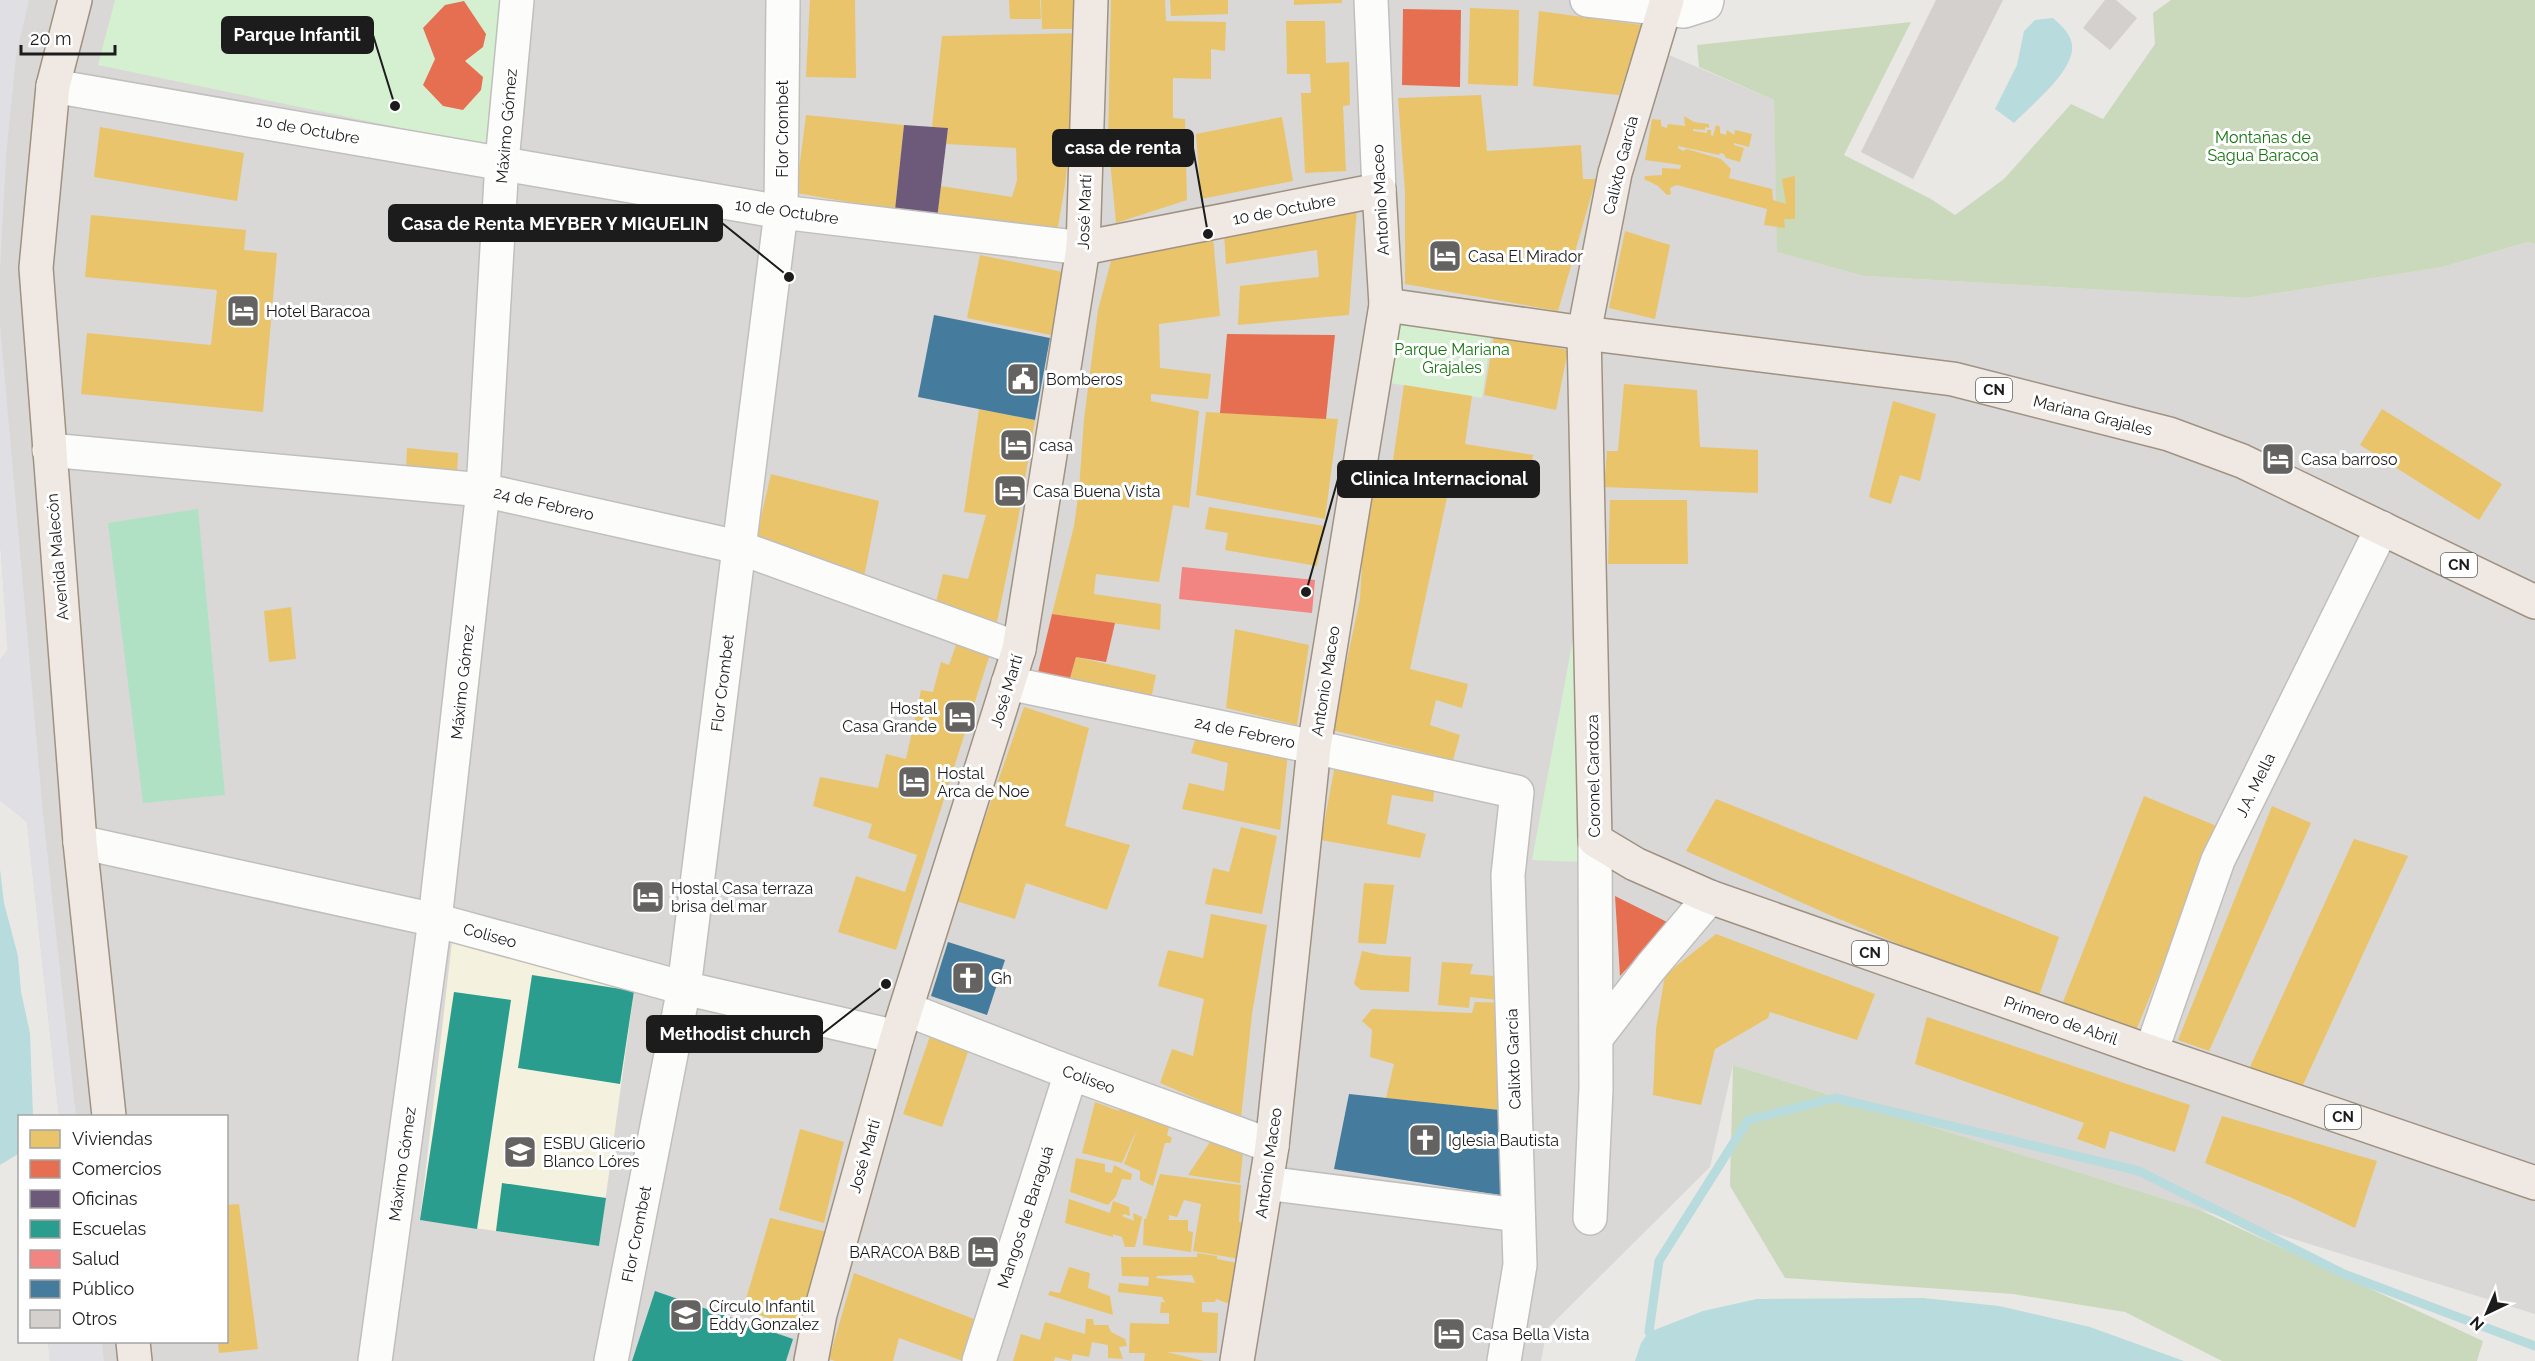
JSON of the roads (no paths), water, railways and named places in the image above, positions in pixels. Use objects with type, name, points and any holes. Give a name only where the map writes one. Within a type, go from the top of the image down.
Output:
[{"type":"main road","name":"Avenida Malecón","points":[[75,0],[53,86],[36,268],[80,842],[109,1115]]},
{"type":"main road","name":"José Martí","points":[[811,1361],[820,1314],[902,1023],[1019,649],[1083,248],[1090,0]]},
{"type":"main road","name":"Calixto García","points":[[1584,333],[1615,173],[1666,4]]},
{"type":"main road","name":"10 de Octubre","points":[[1083,248],[1379,190]]},
{"type":"main road","name":"Antonio Maceo","points":[[1237,1361],[1272,1146],[1314,747],[1386,305],[1379,190]]},
{"type":"main road","points":[[1386,305],[1584,333]]},
{"type":"main road","name":"Mariana Grajales","points":[[1584,333],[1953,379],[2169,435],[2242,461],[2535,602]]},
{"type":"main road","name":"Coronel Cardoza","points":[[1584,333],[1595,840]]},
{"type":"main road","name":"Primero de Abril","points":[[1595,840],[1635,864],[1710,897],[2151,1052],[2535,1183]]},
{"type":"main road","points":[[133,1343],[135,1361]]},
{"type":"street","name":"Máximo Gómez","points":[[375,1361],[435,920],[483,490],[502,162],[517,0]]},
{"type":"street","name":"Flor Crombet","points":[[611,1361],[684,988],[781,212],[783,0]]},
{"type":"street","name":"Antonio Maceo","points":[[1371,0],[1379,190]]},
{"type":"street","points":[[1587,0],[1666,4],[1684,11],[1706,4],[1707,0]]},
{"type":"street","name":"10 de Octubre","points":[[53,86],[781,212],[1083,248]]},
{"type":"street","name":"24 de Febrero","points":[[49,450],[483,490],[738,547],[1019,649]]},
{"type":"street","name":"J.A. Mella","points":[[2151,1052],[2218,860],[2382,528]]},
{"type":"street","name":"24 de Febrero","points":[[1008,683],[1517,792]]},
{"type":"street","name":"Calixto García","points":[[1504,1361],[1520,1264],[1508,875],[1517,792]]},
{"type":"street","name":"Coronel Cardoza","points":[[1590,1218],[1597,1037],[1595,840]]},
{"type":"street","name":"Coliseo","points":[[80,842],[435,920],[684,988],[902,1023],[1071,1073],[1272,1146]]},
{"type":"street","points":[[1597,1037],[1651,967],[1710,897]]},
{"type":"street","name":"Mangos de Baraguá","points":[[979,1361],[1071,1073]]},
{"type":"street","points":[[1266,1183],[1518,1215]]},
{"type":"water","points":[[2053,18],[2070,37],[2071,55],[2067,66],[2041,97],[2014,123],[1995,109],[2017,65],[2024,31],[2035,20]]},
{"type":"water","points":[[0,869],[4,903],[18,956],[21,992],[30,1033],[33,1115],[18,1115],[18,1154],[0,1165]]},
{"type":"water","points":[[1923,1298],[1999,1306],[2090,1327],[2184,1361],[1635,1361],[1641,1343],[1649,1332],[1703,1311],[1757,1299]]},
{"type":"waterway","points":[[1649,1332],[1659,1261],[1748,1120],[1835,1098],[2139,1171],[2344,1274],[2535,1346]]},
{"type":"place","name":"Parque Infantil","points":[[395,106]]},
{"type":"place","name":"casa de renta","points":[[1208,234]]},
{"type":"place","name":"Casa El Mirador","points":[[1445,256]]},
{"type":"place","name":"Casa de Renta MEYBER Y MIGUELIN","points":[[789,277]]},
{"type":"place","name":"Hotel Baracoa","points":[[243,311]]},
{"type":"place","name":"Bomberos","points":[[1023,379]]},
{"type":"place","name":"casa","points":[[1016,445]]},
{"type":"place","name":"Casa barroso","points":[[2278,459]]},
{"type":"place","name":"Casa Buena Vista","points":[[1010,491]]},
{"type":"place","name":"Clinica Internacional","points":[[1306,592]]},
{"type":"place","name":"Hostal Casa Grande","points":[[960,717]]},
{"type":"place","name":"Hostal Arca de Noe","points":[[914,782]]},
{"type":"place","name":"Hostal Casa terraza brisa del mar","points":[[648,897]]},
{"type":"place","name":"Gh","points":[[968,978]]},
{"type":"place","name":"Methodist church","points":[[886,984]]},
{"type":"place","name":"Iglesia Bautista","points":[[1425,1140]]},
{"type":"place","name":"ESBU Glicerio Blanco Lóres","points":[[520,1152]]},
{"type":"place","name":"BARACOA B&B","points":[[983,1252]]},
{"type":"place","name":"Círculo Infantil Eddy Gonzalez","points":[[686,1315]]},
{"type":"place","name":"Casa Bella Vista","points":[[1449,1334]]},
{"type":"park label","name":"Montañas de Sagua Baracoa","points":[[2263,146]]},
{"type":"park label","name":"Parque Mariana Grajales","points":[[1452,358]]}]
